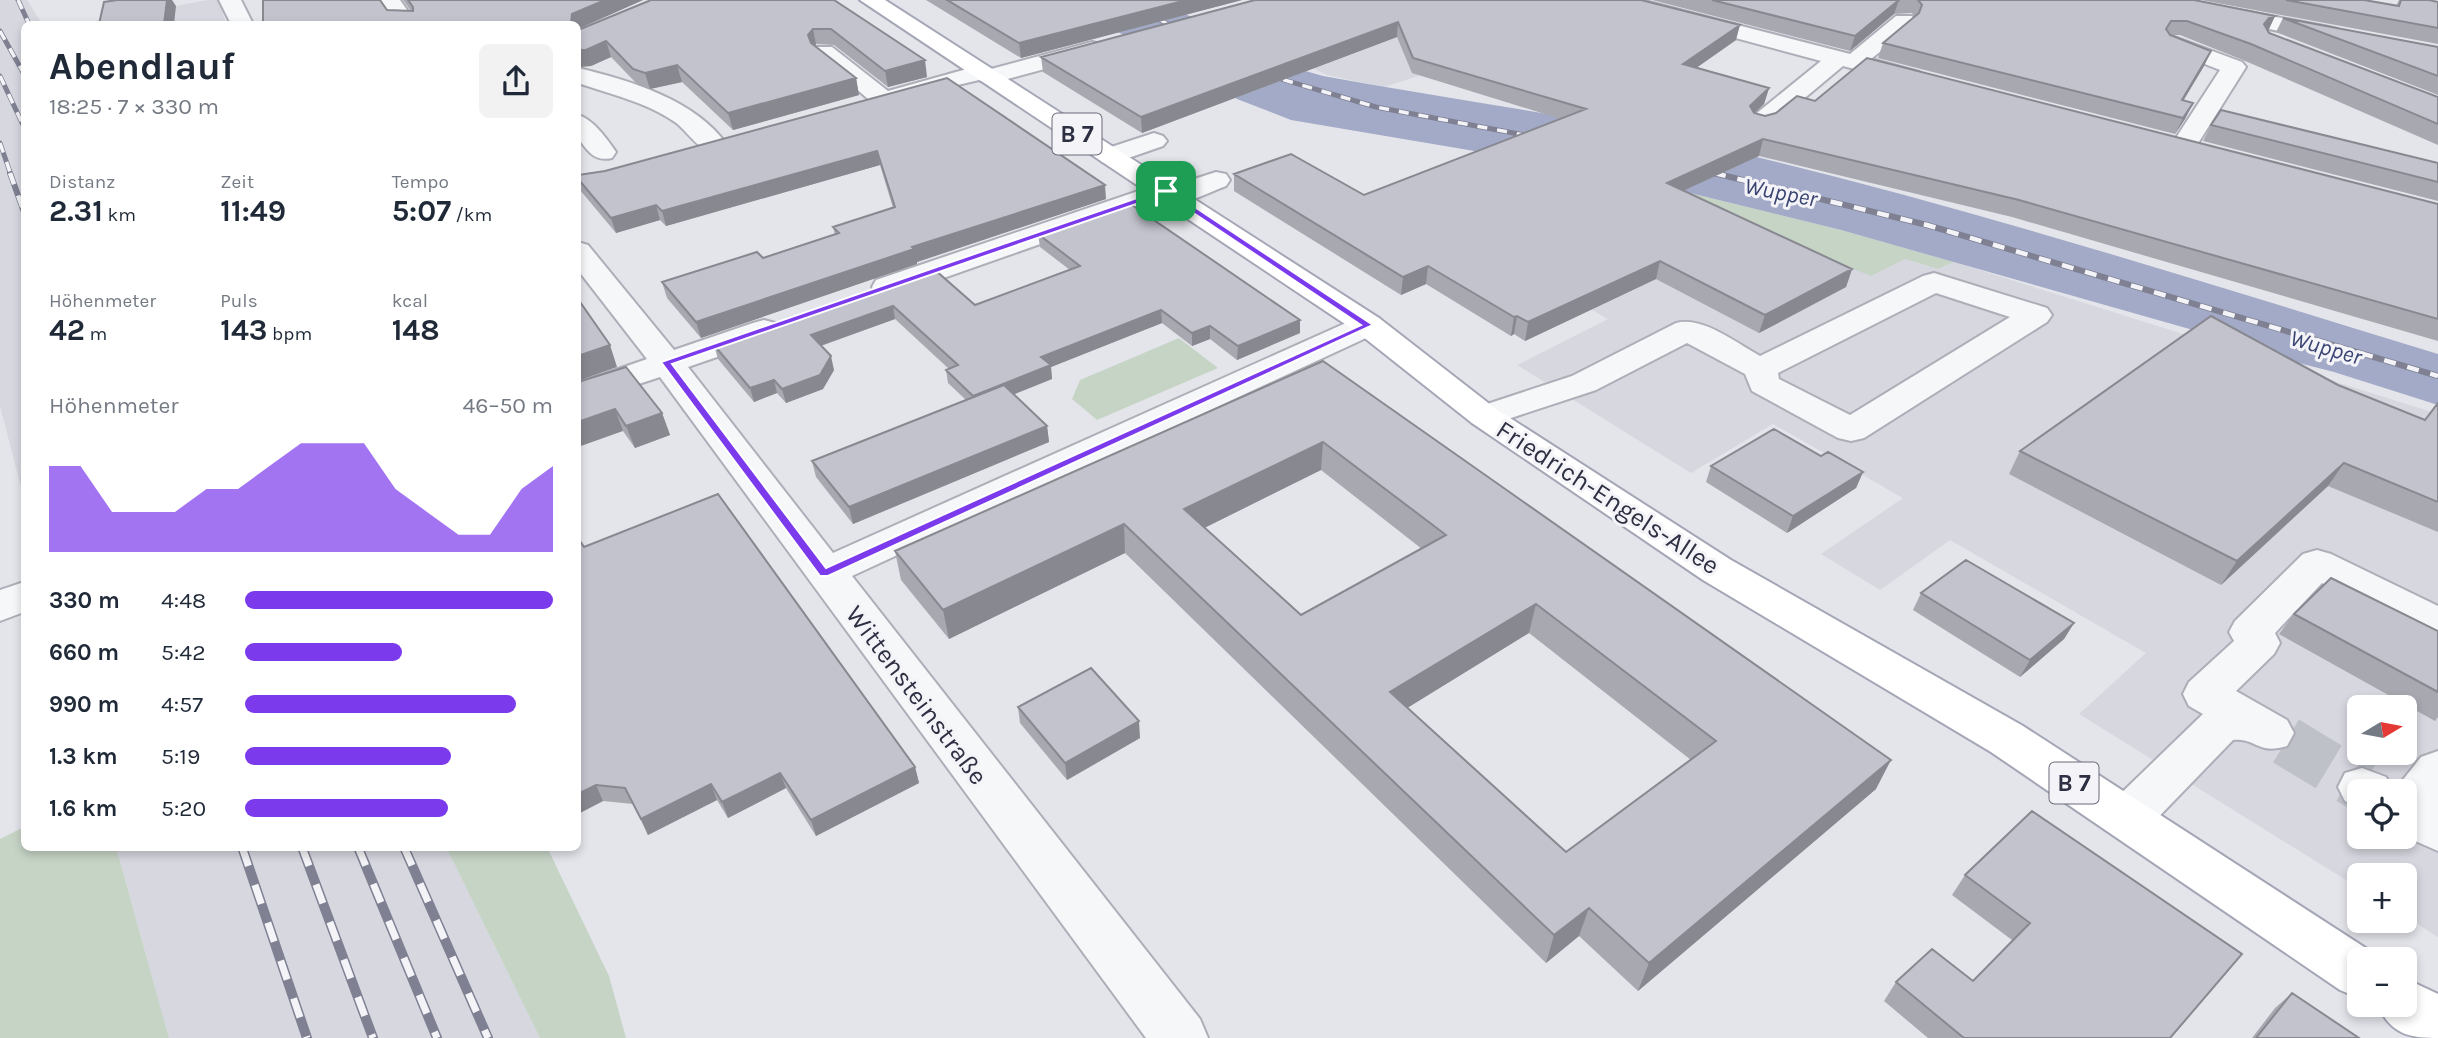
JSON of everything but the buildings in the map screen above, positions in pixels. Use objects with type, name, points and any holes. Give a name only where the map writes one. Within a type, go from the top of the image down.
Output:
[{"type":"main road","name":"Friedrich-Engels-Allee","points":[[871,0],[1368,325],[1484,416],[1717,570],[2007,739],[2347,965]]},
{"type":"main road","points":[[2417,1011],[2438,1025]]},
{"type":"street","points":[[230,0],[240,21]]},
{"type":"street","points":[[388,0],[404,21]]},
{"type":"street","points":[[1616,0],[1933,83]]},
{"type":"street","points":[[2153,0],[2347,37]]},
{"type":"street","points":[[2190,7],[2302,52]]},
{"type":"street","points":[[1761,122],[1904,21]]},
{"type":"street","points":[[857,106],[1117,43]]},
{"type":"street","points":[[2172,43],[2234,67],[2183,147]]},
{"type":"street","points":[[824,52],[883,99]]},
{"type":"street","points":[[581,76],[665,105],[686,118],[714,145]]},
{"type":"street","points":[[581,128],[605,167]]},
{"type":"street","points":[[688,152],[740,138]]},
{"type":"street","points":[[2157,140],[2210,154]]},
{"type":"street","points":[[1111,156],[1154,141]]},
{"type":"street","points":[[863,295],[1216,180]]},
{"type":"street","name":"Wittensteinstraße","points":[[581,255],[666,362],[1180,1038]]},
{"type":"street","points":[[1484,416],[1584,383],[1687,330],[1760,369],[1764,384],[1851,430],[2036,315],[1934,282],[1760,369]]},
{"type":"street","points":[[581,393],[784,323]]},
{"type":"street","points":[[824,573],[1368,325]]},
{"type":"street","points":[[2127,818],[2221,724],[2242,722],[2278,737],[2205,695],[2259,643],[2250,632],[2317,564],[2438,624]]},
{"type":"street","points":[[0,606],[21,597]]},
{"type":"street","points":[[2417,797],[2438,771]]},
{"type":"street","points":[[2417,819],[2438,831]]},
{"type":"shaded area","points":[[0,0],[27,0],[40,21],[21,21],[21,487],[0,406]]},
{"type":"shaded area","points":[[219,0],[225,21],[95,21]]},
{"type":"shaded area","points":[[1293,6],[1517,44],[1384,87],[1327,75],[1298,61]]},
{"type":"shaded area","points":[[1905,259],[1938,269],[1954,262],[2438,414],[2438,937],[2417,924],[2417,863],[2347,863],[2347,881],[2079,714],[2146,653],[1950,540],[1880,590],[1821,554],[1903,498],[1773,424],[1691,473],[1517,365],[1608,319],[1513,265]]},
{"type":"shaded area","points":[[117,851],[448,851],[540,1038],[169,1038]]},
{"type":"green space","points":[[1682,191],[1841,230],[1954,262],[1938,269],[1905,259],[1871,276],[1766,234]]},
{"type":"green space","points":[[1179,338],[1218,368],[1097,420],[1072,399],[1080,380]]},
{"type":"green space","points":[[21,828],[21,851],[117,851],[169,1038],[0,1038],[0,839]]},
{"type":"green space","points":[[448,851],[549,851],[609,976],[626,1038],[540,1038]]},
{"type":"water","name":"Wupper","points":[[1158,0],[1288,66],[1323,76],[1662,135],[1802,168],[1984,217],[2438,354],[2438,405],[2334,372],[2198,337],[2193,330],[1841,230],[1586,170],[1291,120],[1237,99],[1118,32]]},
{"type":"tunnel","points":[[2286,741],[2349,779]]},
{"type":"railway","points":[[18,0],[28,21]]},
{"type":"railway","points":[[1126,0],[1183,33]]},
{"type":"railway","points":[[0,31],[21,69]]},
{"type":"railway","points":[[1264,74],[1376,107],[1540,138]]},
{"type":"railway","points":[[0,76],[21,121]]},
{"type":"railway","points":[[0,143],[11,175]]},
{"type":"railway","points":[[1702,170],[1721,175]]},
{"type":"railway","points":[[10,173],[21,204]]},
{"type":"railway","points":[[1714,173],[1927,225],[2438,376]]},
{"type":"railway","points":[[243,851],[307,1038]]},
{"type":"railway","points":[[303,851],[373,1038]]},
{"type":"railway","points":[[360,851],[437,1038]]},
{"type":"railway","points":[[406,851],[488,1038]]},
{"type":"route","points":[[1166,191],[1368,325],[824,573],[666,362],[1166,191]]}]
